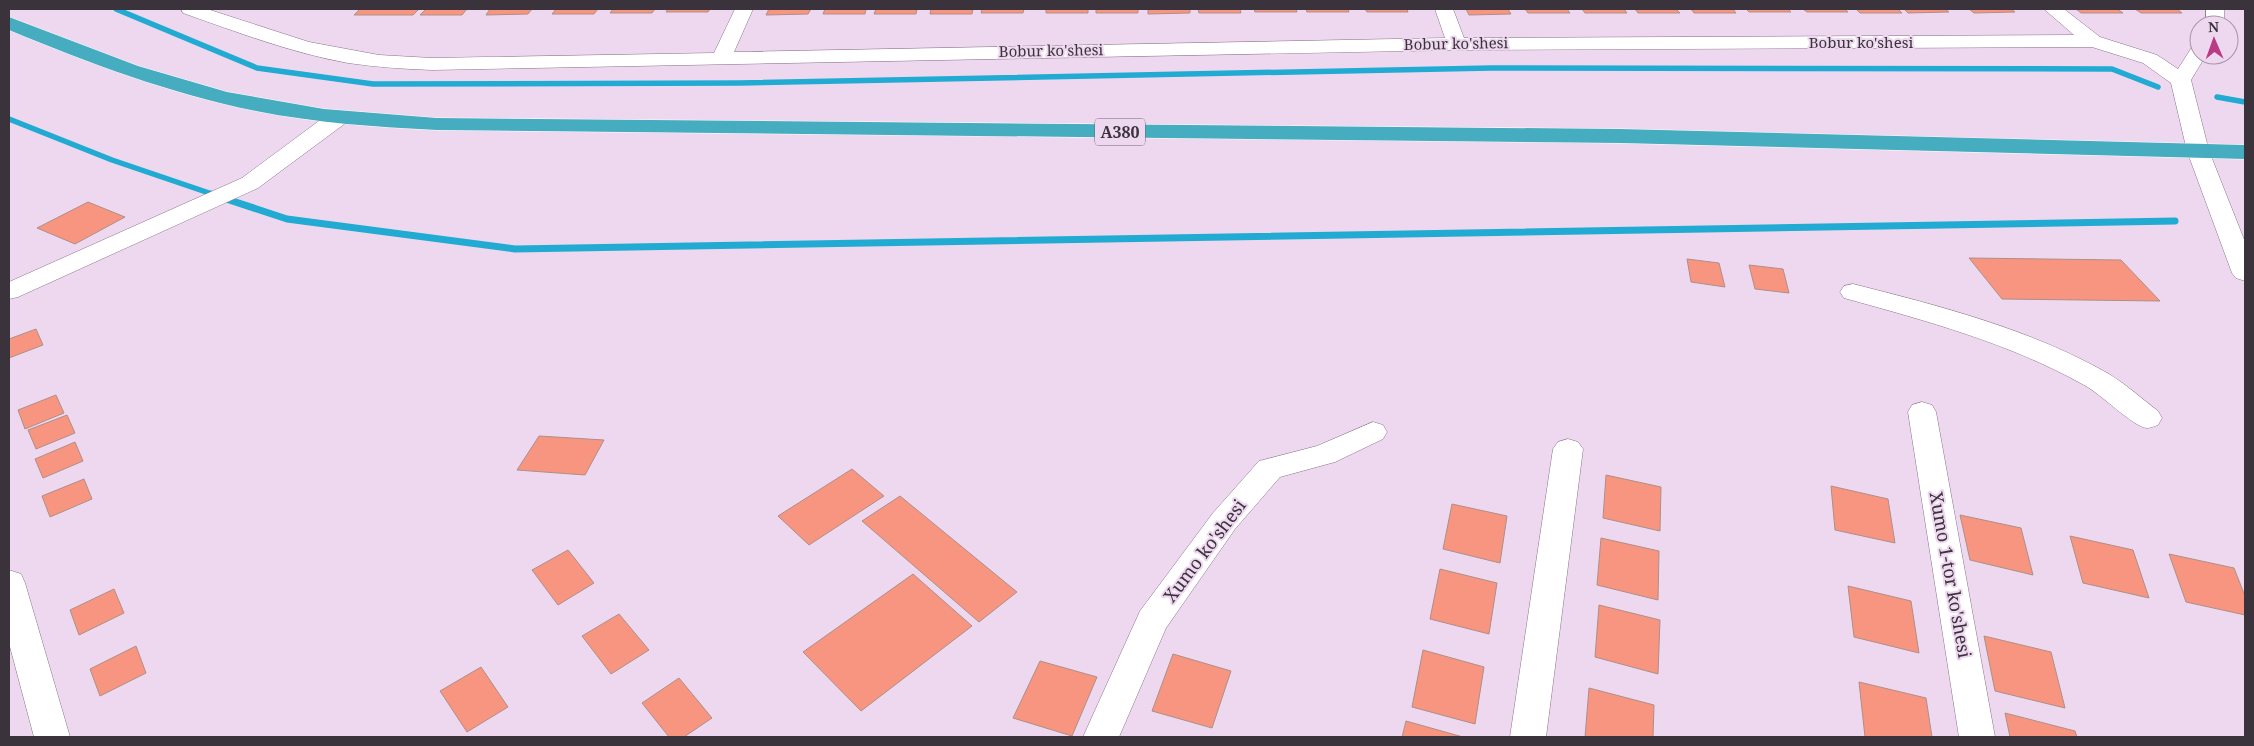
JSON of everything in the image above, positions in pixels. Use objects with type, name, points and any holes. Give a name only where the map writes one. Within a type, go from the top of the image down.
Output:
[{"type":"highway","name":"A380","points":[[9,24],[98,60],[175,84],[255,105],[339,117],[438,124],[542,127],[1620,136],[2245,152]]},
{"type":"street","name":"Bobur ko'shesi","points":[[190,9],[251,31],[305,47],[370,60],[461,64],[722,57],[1458,44],[2093,41],[2150,59],[2181,80]]},
{"type":"street","points":[[722,57],[744,9]]},
{"type":"street","points":[[1444,9],[1458,44]]},
{"type":"street","points":[[2053,9],[2093,41]]},
{"type":"street","points":[[2190,65],[2181,80],[2198,151],[2237,235],[2245,273]]},
{"type":"street","points":[[9,291],[250,183],[339,117]]},
{"type":"street","points":[[1853,292],[1992,334],[2035,350],[2100,382],[2148,418]]},
{"type":"street","name":"Xumo 1-tor ko'shesi","points":[[1922,412],[1977,737]]},
{"type":"street","name":"Xumo ko'shesi","points":[[1101,737],[1152,621],[1224,521],[1270,469],[1325,455],[1373,432]]},
{"type":"street","points":[[1528,737],[1568,449]]},
{"type":"street","points":[[9,583],[52,737]]},
{"type":"building","points":[[360,9],[419,9],[413,15],[354,15]]},
{"type":"building","points":[[426,9],[467,9],[462,15],[420,15]]},
{"type":"building","points":[[490,9],[532,9],[528,14],[486,15]]},
{"type":"building","points":[[556,9],[598,9],[594,14],[552,14]]},
{"type":"building","points":[[613,9],[655,9],[652,13],[610,13]]},
{"type":"building","points":[[668,9],[710,9],[708,12],[666,12]]},
{"type":"building","points":[[769,9],[811,9],[808,14],[766,15]]},
{"type":"building","points":[[825,9],[866,9],[865,14],[823,14]]},
{"type":"building","points":[[876,9],[917,9],[916,14],[874,14]]},
{"type":"building","points":[[931,9],[973,9],[972,14],[930,14]]},
{"type":"building","points":[[982,9],[1024,9],[1023,13],[981,13]]},
{"type":"building","points":[[1046,9],[1088,9],[1088,13],[1046,13]]},
{"type":"building","points":[[1096,9],[1138,9],[1138,13],[1096,13]]},
{"type":"building","points":[[1148,9],[1190,9],[1190,13],[1148,14]]},
{"type":"building","points":[[1198,9],[1240,9],[1241,13],[1199,13]]},
{"type":"building","points":[[1254,9],[1296,9],[1297,12],[1255,12]]},
{"type":"building","points":[[1306,9],[1348,9],[1349,12],[1307,12]]},
{"type":"building","points":[[1365,9],[1407,9],[1408,12],[1367,12]]},
{"type":"building","points":[[1466,9],[1508,9],[1511,14],[1469,15]]},
{"type":"building","points":[[1525,9],[1567,9],[1570,13],[1528,13]]},
{"type":"building","points":[[1582,9],[1624,9],[1627,13],[1585,13]]},
{"type":"building","points":[[1635,9],[1676,9],[1680,13],[1638,13]]},
{"type":"building","points":[[1691,9],[1733,9],[1736,13],[1694,13]]},
{"type":"building","points":[[1746,9],[1788,9],[1791,12],[1749,12]]},
{"type":"building","points":[[1803,9],[1845,9],[1848,12],[1807,12]]},
{"type":"building","points":[[1856,9],[1898,9],[1902,13],[1860,13]]},
{"type":"building","points":[[1904,9],[1945,9],[1949,12],[1908,13]]},
{"type":"building","points":[[1969,9],[2011,9],[2015,12],[1974,13]]},
{"type":"building","points":[[2076,9],[2117,9],[2123,13],[2081,13]]},
{"type":"building","points":[[2135,9],[2177,9],[2182,13],[2141,13]]},
{"type":"building","points":[[88,202],[125,217],[75,244],[37,228]]},
{"type":"building","points":[[1969,258],[2121,260],[2160,301],[2002,299]]},
{"type":"building","points":[[1687,259],[1719,263],[1725,287],[1691,282]]},
{"type":"building","points":[[1749,265],[1783,269],[1789,293],[1755,289]]},
{"type":"building","points":[[36,329],[43,345],[9,358],[9,339]]},
{"type":"building","points":[[56,395],[64,413],[25,429],[18,410]]},
{"type":"building","points":[[67,415],[75,433],[36,449],[28,430]]},
{"type":"building","points":[[539,436],[604,440],[585,475],[517,470]]},
{"type":"building","points":[[75,442],[83,461],[43,478],[35,459]]},
{"type":"building","points":[[852,469],[884,496],[809,545],[778,516]]},
{"type":"building","points":[[1606,475],[1661,487],[1660,531],[1603,518]]},
{"type":"building","points":[[84,479],[92,499],[50,517],[42,496]]},
{"type":"building","points":[[1831,486],[1888,499],[1895,543],[1835,530]]},
{"type":"building","points":[[900,496],[1017,592],[979,622],[862,521]]},
{"type":"building","points":[[1452,504],[1507,516],[1500,563],[1443,549]]},
{"type":"building","points":[[1960,515],[2021,528],[2033,575],[1970,560]]},
{"type":"building","points":[[2070,536],[2133,550],[2149,598],[2083,583]]},
{"type":"building","points":[[1601,538],[1659,551],[1658,600],[1597,585]]},
{"type":"building","points":[[568,550],[594,583],[558,605],[532,570]]},
{"type":"building","points":[[2169,554],[2234,568],[2245,596],[2245,615],[2186,602]]},
{"type":"building","points":[[1440,569],[1497,583],[1489,634],[1430,619]]},
{"type":"building","points":[[913,574],[972,626],[861,711],[803,652]]},
{"type":"building","points":[[1848,586],[1911,601],[1919,653],[1854,637]]},
{"type":"building","points":[[114,589],[124,613],[79,635],[70,610]]},
{"type":"building","points":[[1599,605],[1660,620],[1658,674],[1595,657]]},
{"type":"building","points":[[619,614],[649,650],[611,674],[582,636]]},
{"type":"building","points":[[1984,636],[2051,652],[2065,708],[1995,691]]},
{"type":"building","points":[[136,646],[146,673],[100,696],[90,669]]},
{"type":"building","points":[[1423,650],[1484,667],[1475,724],[1412,707]]},
{"type":"building","points":[[1173,654],[1231,671],[1212,728],[1152,711]]},
{"type":"building","points":[[1040,661],[1097,677],[1072,736],[1013,718]]},
{"type":"building","points":[[481,667],[508,707],[467,732],[440,691]]},
{"type":"building","points":[[679,678],[712,718],[684,737],[669,737],[642,703]]},
{"type":"building","points":[[1859,682],[1926,698],[1932,737],[1865,737]]},
{"type":"building","points":[[1589,688],[1654,705],[1653,737],[1585,737]]},
{"type":"building","points":[[2005,713],[2075,731],[2077,737],[2010,737]]},
{"type":"building","points":[[1406,721],[1463,737],[1402,737]]},
{"type":"waterway","points":[[116,9],[257,68],[373,84],[740,83],[1491,68],[2112,69],[2158,87]]},
{"type":"waterway","points":[[2217,97],[2245,102]]},
{"type":"waterway","points":[[9,119],[112,160],[215,195]]},
{"type":"waterway","points":[[211,194],[287,219],[515,249],[2175,221]]}]
